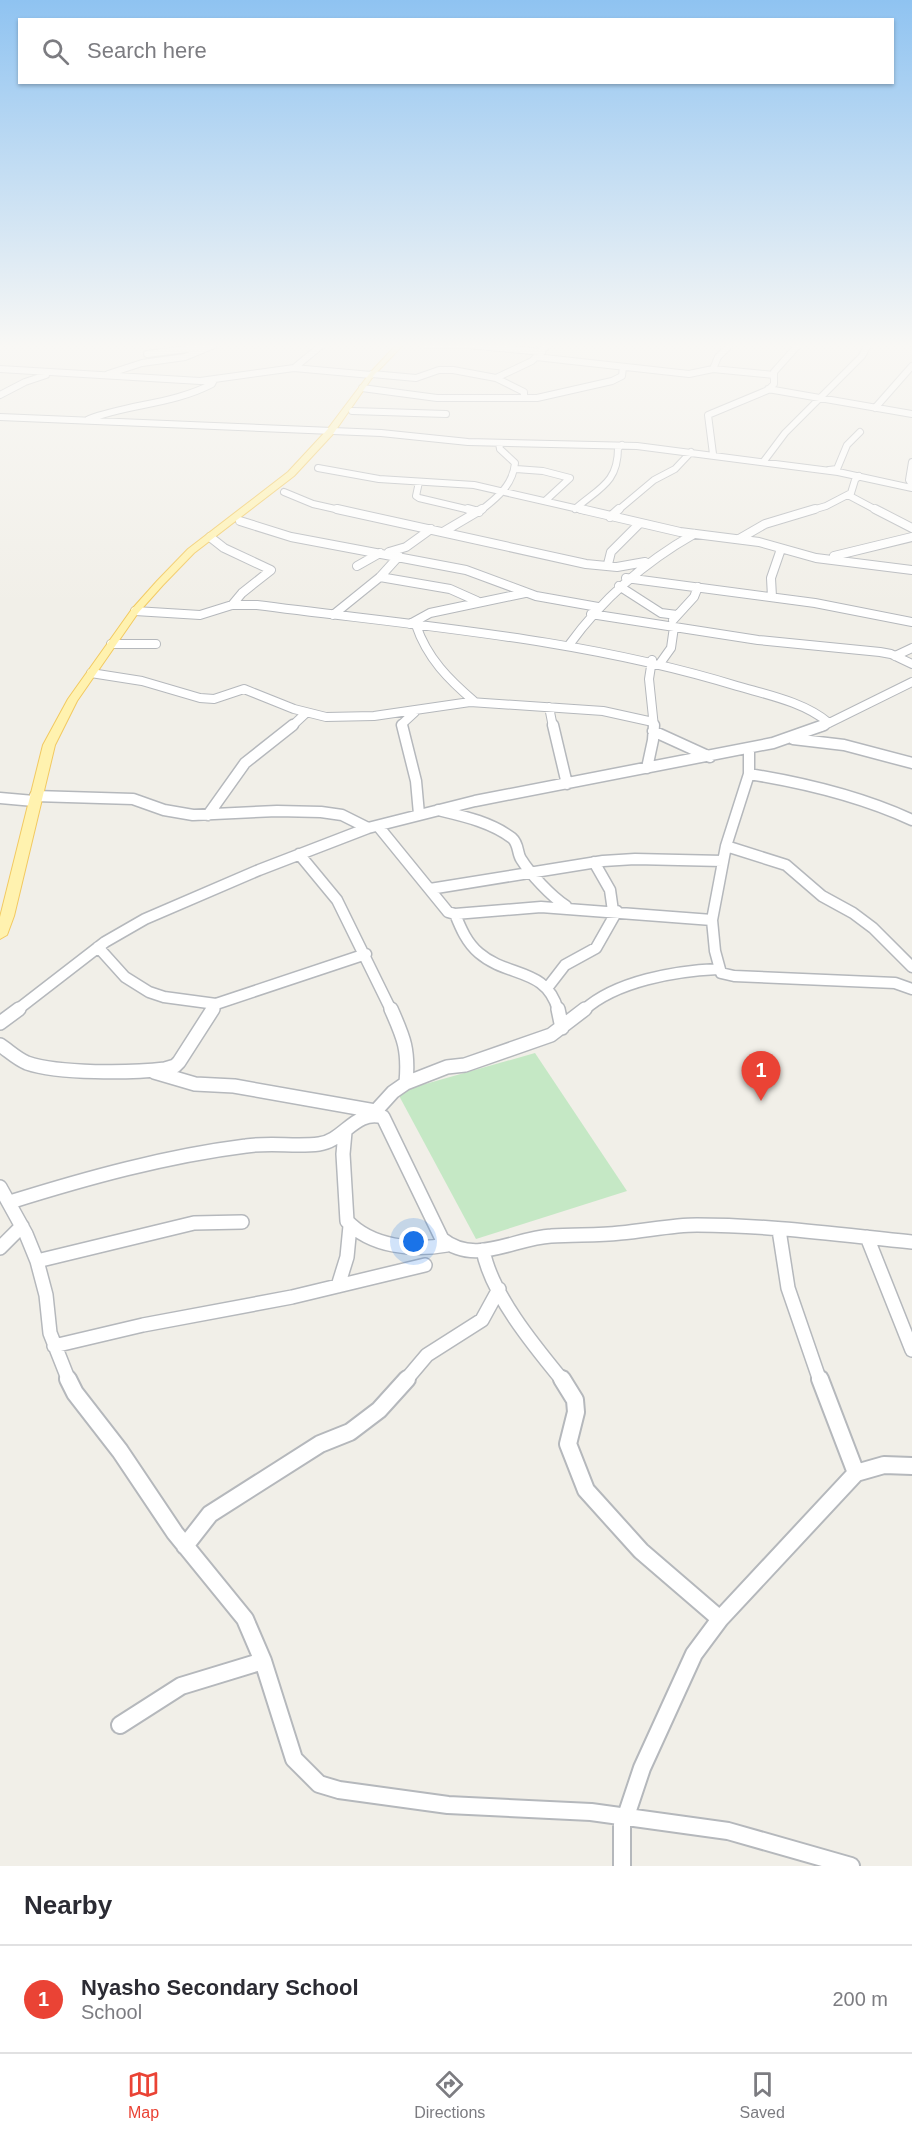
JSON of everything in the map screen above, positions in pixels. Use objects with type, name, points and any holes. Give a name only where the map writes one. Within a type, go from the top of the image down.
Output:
[{"type":"main road","points":[[0,935],[7,916],[34,798],[49,745],[72,701],[135,611],[191,551],[273,490],[330,432]]},
{"type":"street","points":[[333,432],[397,434],[468,442],[621,445],[764,461],[912,487]]},
{"type":"street","points":[[711,432],[713,454]]},
{"type":"street","points":[[764,461],[786,432]]},
{"type":"street","points":[[811,470],[837,469],[848,445],[860,432]]},
{"type":"street","points":[[443,532],[479,512],[512,480],[516,469],[513,460],[502,451],[499,443]]},
{"type":"street","points":[[575,508],[613,477],[618,465],[618,448],[621,445]]},
{"type":"street","points":[[610,517],[654,480],[675,469],[691,452]]},
{"type":"street","points":[[912,462],[909,480],[912,487]]},
{"type":"street","points":[[318,468],[379,479],[474,485],[694,534],[759,542],[816,558],[912,570]]},
{"type":"street","points":[[516,469],[543,471],[570,478],[545,501]]},
{"type":"street","points":[[739,539],[765,524],[826,506],[848,495],[853,492],[855,480],[859,476]]},
{"type":"street","points":[[419,482],[416,495],[419,498],[479,512]]},
{"type":"street","points":[[284,492],[313,504],[586,564],[627,566],[645,562]]},
{"type":"street","points":[[848,495],[866,502],[889,519],[912,528]]},
{"type":"street","points":[[240,521],[291,537],[466,570],[550,600],[672,627],[779,643],[843,648],[895,656],[912,664]]},
{"type":"street","points":[[610,566],[608,564],[611,552],[640,523]]},
{"type":"street","points":[[333,615],[380,577],[406,547],[430,530]]},
{"type":"street","points":[[569,645],[594,610],[626,578],[645,562],[694,534]]},
{"type":"street","points":[[210,537],[217,545],[234,555],[271,570],[242,593],[232,605]]},
{"type":"street","points":[[816,558],[846,554],[891,540],[912,537]]},
{"type":"street","points":[[357,566],[381,553],[406,547]]},
{"type":"street","points":[[772,597],[771,578],[781,549]]},
{"type":"street","points":[[380,577],[450,589],[477,601]]},
{"type":"street","points":[[626,578],[815,603],[912,622]]},
{"type":"street","points":[[619,586],[661,613],[676,615]]},
{"type":"street","points":[[647,768],[653,726],[648,688],[656,661],[671,648],[672,627],[676,615],[694,597],[698,587]]},
{"type":"street","points":[[413,625],[430,613],[526,592]]},
{"type":"street","points":[[135,611],[200,615],[232,605],[257,605],[499,634],[569,645],[656,661],[789,702],[824,718],[829,723]]},
{"type":"street","points":[[413,625],[423,645],[449,681],[475,702]]},
{"type":"street","points":[[111,644],[156,644]]},
{"type":"street","points":[[895,656],[912,648]]},
{"type":"street","points":[[91,673],[123,677],[206,698],[220,698],[237,689],[244,689],[306,713],[324,717],[352,718],[414,712],[453,703],[475,702],[608,710],[653,726],[710,757]]},
{"type":"street","points":[[0,1023],[98,947],[145,919],[299,854],[373,827],[436,809],[710,757],[790,738],[813,731],[912,682]]},
{"type":"street","points":[[549,707],[561,767],[567,784]]},
{"type":"street","points":[[414,712],[402,724],[402,730],[416,781],[419,814]]},
{"type":"street","points":[[208,815],[245,763],[284,734],[306,713]]},
{"type":"street","points":[[790,738],[844,746],[912,763]]},
{"type":"street","points":[[749,748],[749,774],[726,846],[712,920],[718,969],[725,975],[734,976],[895,983],[912,989]]},
{"type":"street","points":[[749,774],[808,785],[887,809],[912,820]]},
{"type":"street","points":[[0,798],[127,798],[174,812],[208,815],[277,810],[342,815],[373,827],[448,912],[455,914],[540,907],[712,920]]},
{"type":"street","points":[[436,809],[473,818],[503,832],[516,843],[520,858],[555,902],[572,909]]},
{"type":"street","points":[[726,846],[786,865],[822,896],[853,913],[873,928],[910,963]]},
{"type":"street","points":[[299,854],[337,900],[366,954],[406,1043],[408,1064],[406,1083]]},
{"type":"street","points":[[430,889],[594,862],[635,859],[723,861]]},
{"type":"street","points":[[548,987],[565,965],[596,948],[615,911],[610,890],[594,862]]},
{"type":"street","points":[[455,914],[472,948],[482,956],[519,973],[534,977],[548,987],[556,1003],[562,1028]]},
{"type":"street","points":[[98,947],[125,978],[149,992],[164,997],[216,1004],[366,954]]},
{"type":"street","points":[[10,1202],[115,1171],[237,1147],[274,1143],[327,1143],[345,1132],[360,1118],[374,1112],[393,1092],[406,1083],[447,1067],[465,1065],[551,1035],[597,998],[610,992],[681,971],[718,969]]},
{"type":"street","points":[[0,1045],[27,1062],[39,1065],[79,1070],[151,1071],[170,1068],[177,1064],[216,1004]]},
{"type":"street","points":[[151,1071],[195,1083],[234,1086],[374,1112],[383,1117],[447,1245]]},
{"type":"street","points":[[345,1132],[344,1176],[347,1221],[359,1232],[412,1248],[447,1245],[468,1251],[483,1250],[543,1237],[640,1232],[666,1226],[779,1230],[912,1242]]},
{"type":"street","points":[[0,1186],[22,1226],[37,1261],[46,1295],[54,1346],[75,1393],[115,1444],[185,1546],[245,1619],[263,1661],[294,1759],[319,1784],[339,1790],[448,1805],[624,1816],[728,1831],[851,1866]]},
{"type":"street","points":[[37,1261],[194,1223],[242,1222]]},
{"type":"street","points":[[0,1248],[22,1226]]},
{"type":"street","points":[[338,1286],[347,1257],[350,1226]]},
{"type":"street","points":[[779,1230],[788,1288],[825,1395],[856,1473]]},
{"type":"street","points":[[867,1237],[912,1350]]},
{"type":"street","points":[[483,1250],[486,1267],[527,1337],[564,1382],[575,1400],[576,1412],[568,1444],[586,1490],[641,1551],[720,1619]]},
{"type":"street","points":[[54,1346],[166,1319],[254,1304],[425,1265]]},
{"type":"street","points":[[185,1546],[210,1514],[320,1444],[350,1432],[379,1410],[427,1355],[482,1320],[499,1289]]},
{"type":"street","points":[[622,1866],[624,1816],[642,1768],[694,1654],[720,1619],[856,1473],[884,1465],[912,1466]]},
{"type":"street","points":[[120,1725],[181,1686],[263,1661]]},
{"type":"green space","points":[[535,1053],[627,1191],[476,1239],[397,1092]]},
{"type":"place","name":"Nyasho Secondary School","points":[[761,1101]]}]
